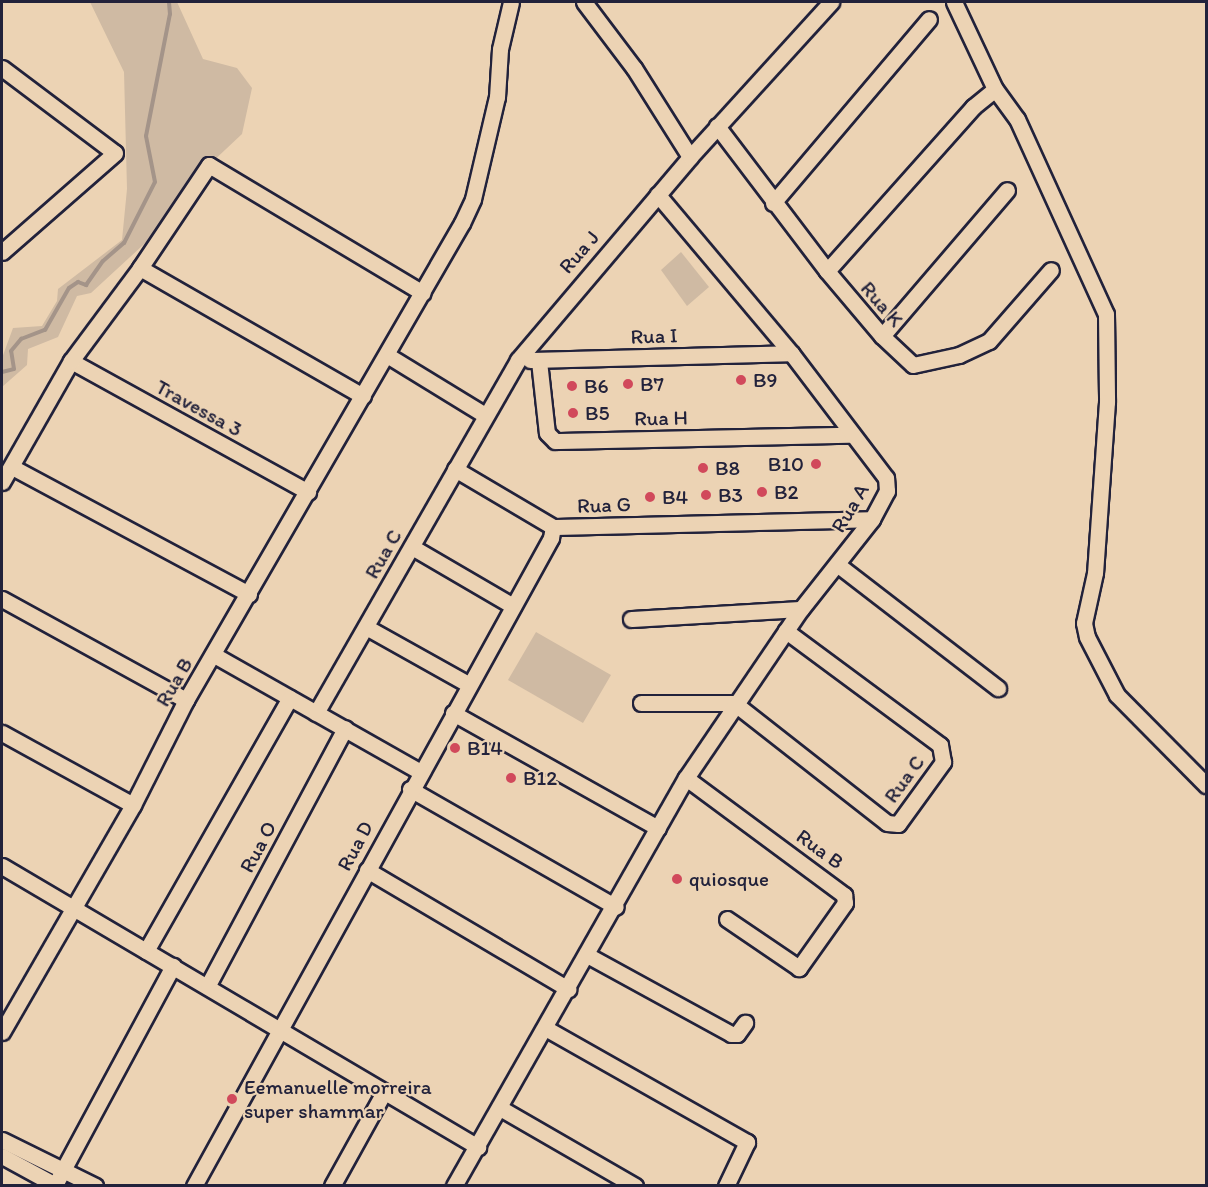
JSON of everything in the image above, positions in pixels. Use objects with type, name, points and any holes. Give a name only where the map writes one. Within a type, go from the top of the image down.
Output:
[{"type":"street","name":"Rua B","points":[[2,1032],[7,1006],[72,906],[133,805],[186,700],[423,293],[473,199],[496,97],[500,49],[511,2]]},
{"type":"street","points":[[584,2],[634,68],[690,157]]},
{"type":"street","name":"Rua J","points":[[485,415],[518,360],[717,126],[831,2]]},
{"type":"street","points":[[954,2],[995,88],[1017,119],[1106,314],[1107,402],[1095,573],[1084,623],[1087,637],[1117,695],[1206,785]]},
{"type":"street","points":[[773,203],[929,19]]},
{"type":"street","points":[[2,68],[115,153],[2,252]]},
{"type":"street","points":[[827,272],[973,107],[995,88]]},
{"type":"street","name":"Rua K","points":[[717,126],[827,272],[882,336],[913,365],[959,355],[994,337],[1051,270]]},
{"type":"street","points":[[2,482],[71,361],[141,268],[209,165],[423,293]]},
{"type":"street","points":[[882,336],[1007,190]]},
{"type":"street","name":"Rua A","points":[[454,1185],[547,1029],[686,778],[734,703],[801,609],[872,519],[885,498],[886,478],[791,353],[658,195]]},
{"type":"street","points":[[141,268],[363,396]]},
{"type":"street","name":"Rua I","points":[[518,360],[791,353]]},
{"type":"street","points":[[387,355],[485,415]]},
{"type":"street","name":"Travessa 3","points":[[71,361],[308,492]]},
{"type":"street","name":"Rua H","points":[[539,361],[547,433],[555,441],[852,435]]},
{"type":"street","name":"Rua C","points":[[316,713],[485,415]]},
{"type":"street","points":[[12,467],[249,594]]},
{"type":"street","points":[[455,469],[553,527]]},
{"type":"street","name":"Rua G","points":[[553,527],[872,519]]},
{"type":"street","name":"Rua D","points":[[194,1185],[281,1030],[419,771],[551,538],[553,527]]},
{"type":"street","points":[[412,547],[513,606]]},
{"type":"street","points":[[838,565],[998,688]]},
{"type":"street","points":[[2,599],[186,700]]},
{"type":"street","points":[[631,619],[801,609]]},
{"type":"street","points":[[366,627],[468,684]]},
{"type":"street","name":"Rua C","points":[[734,703],[890,825],[898,824],[943,762],[940,745],[786,631]]},
{"type":"street","points":[[214,655],[419,771]]},
{"type":"street","points":[[146,951],[290,699]]},
{"type":"street","points":[[641,703],[734,703]]},
{"type":"street","points":[[453,713],[658,828]]},
{"type":"street","name":"Rua O","points":[[208,985],[345,728]]},
{"type":"street","points":[[2,733],[133,805]]},
{"type":"street","name":"Rua B","points":[[686,778],[844,895],[845,903],[799,968],[727,919]]},
{"type":"street","points":[[410,789],[616,907]]},
{"type":"street","points":[[2,866],[208,985],[478,1147]]},
{"type":"street","points":[[367,870],[568,989]]},
{"type":"street","points":[[587,955],[731,1034],[737,1034],[745,1023]]},
{"type":"street","points":[[2,1156],[56,1185],[173,966]]},
{"type":"street","points":[[547,1029],[748,1143],[726,1185]]},
{"type":"street","points":[[332,1185],[384,1092]]},
{"type":"street","points":[[500,1108],[635,1185]]},
{"type":"street","points":[[2,1140],[95,1185]]},
{"type":"shaded area","points":[[90,2],[177,2],[203,59],[237,68],[252,88],[242,134],[209,165],[155,234],[91,293],[77,296],[58,337],[28,349],[27,365],[2,387],[2,358],[13,328],[42,326],[57,301],[58,289],[122,240],[127,189],[124,72]]},
{"type":"shaded area","points":[[681,252],[709,287],[687,306],[661,270]]},
{"type":"shaded area","points":[[536,632],[611,675],[583,723],[508,680]]},
{"type":"waterway","points":[[2,372],[14,369],[11,351],[21,339],[45,330],[69,288],[78,282],[86,285],[103,261],[124,243],[155,182],[146,136],[170,14],[169,2]]},
{"type":"place","name":"B9","points":[[741,380]]},
{"type":"place","name":"B7","points":[[628,384]]},
{"type":"place","name":"B6","points":[[572,386]]},
{"type":"place","name":"B5","points":[[573,413]]},
{"type":"place","name":"B10","points":[[816,464]]},
{"type":"place","name":"B8","points":[[703,468]]},
{"type":"place","name":"B2","points":[[762,492]]},
{"type":"place","name":"B3","points":[[706,495]]},
{"type":"place","name":"B4","points":[[650,497]]},
{"type":"place","name":"B14","points":[[455,748]]},
{"type":"place","name":"B12","points":[[511,778]]},
{"type":"place","name":"quiosque","points":[[677,879]]},
{"type":"place","name":"Eemanuelle morreira super shammar","points":[[232,1099]]}]
